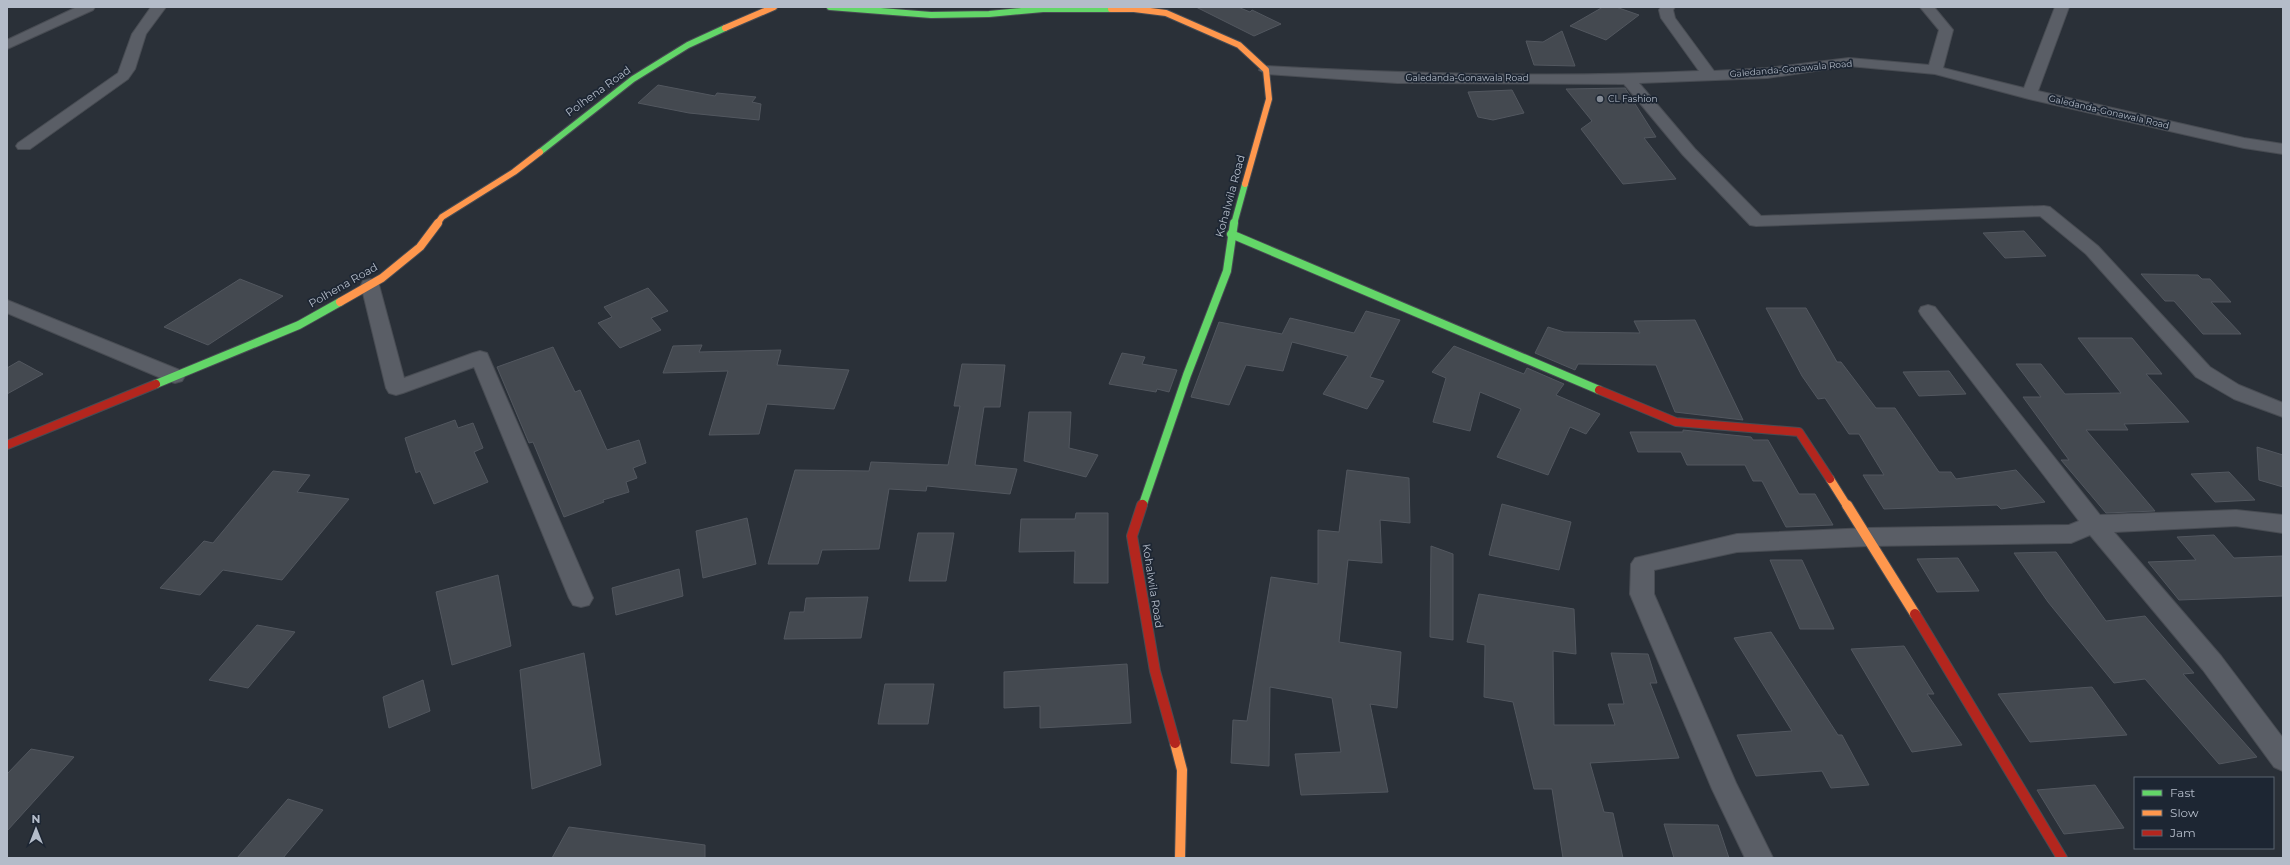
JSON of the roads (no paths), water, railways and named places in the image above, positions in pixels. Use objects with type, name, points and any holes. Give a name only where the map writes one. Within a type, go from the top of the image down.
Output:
[{"type":"street","points":[[7,45],[88,7]]},
{"type":"street","points":[[24,146],[123,76],[128,70],[136,42],[150,16],[159,7]]},
{"type":"street","name":"Polhena Road","points":[[7,445],[299,325],[370,285],[382,278],[420,247],[442,217],[514,172],[633,79],[688,45],[739,21],[774,7]]},
{"type":"street","points":[[830,7],[931,15],[1043,9],[1135,8],[1166,13],[1239,45],[1256,59],[1266,70]]},
{"type":"street","points":[[1668,7],[1666,10],[1668,18],[1710,76]]},
{"type":"street","points":[[1926,7],[1946,30],[1935,70]]},
{"type":"street","points":[[2029,94],[2062,7]]},
{"type":"street","name":"Galedanda-Gonawala Road","points":[[1266,70],[1397,78],[1628,79],[1766,73],[1849,62],[1935,70],[2029,94],[2244,143],[2283,149]]},
{"type":"street","name":"Kohalwila Road","points":[[1180,858],[1182,770],[1154,671],[1132,536],[1187,375],[1227,271],[1231,234],[1269,100],[1266,70]]},
{"type":"street","points":[[1628,79],[1689,152],[1756,221],[2044,211],[2092,250],[2203,372],[2224,387],[2263,404],[2283,410]]},
{"type":"street","points":[[1231,234],[1676,422],[1799,432],[1868,536],[2062,858]]},
{"type":"street","points":[[370,285],[396,388],[480,358],[581,598]]},
{"type":"street","points":[[7,306],[175,376]]},
{"type":"street","points":[[1928,311],[2094,524],[2212,662],[2283,759]]},
{"type":"street","points":[[1759,858],[1725,789],[1642,594],[1643,564],[1737,543],[1868,536],[2071,534],[2094,524],[2236,518],[2283,524]]},
{"type":"place","name":"CL Fashion","points":[[1600,99]]}]
